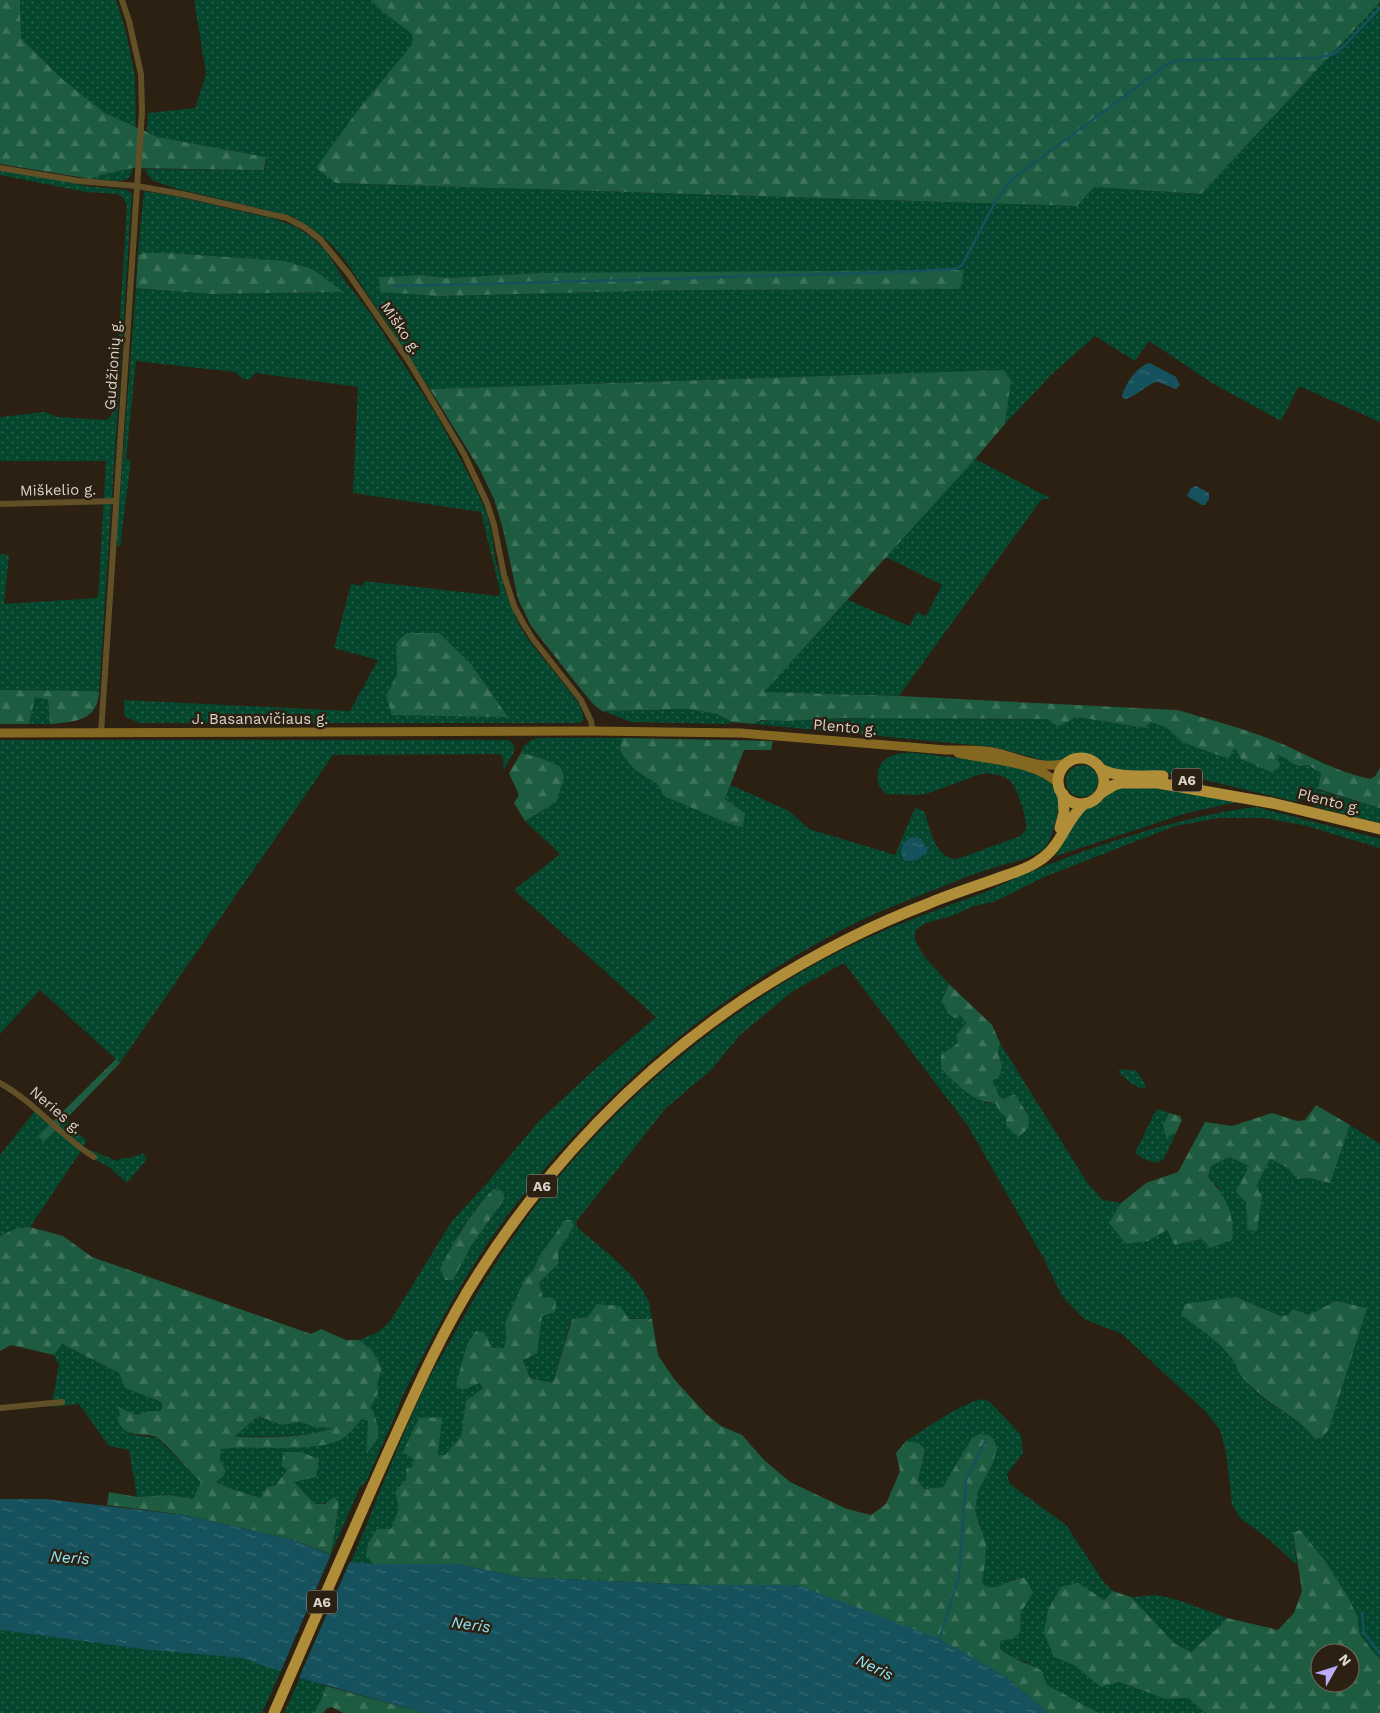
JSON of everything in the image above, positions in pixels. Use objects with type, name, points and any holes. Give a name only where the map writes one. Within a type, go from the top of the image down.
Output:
[{"type":"highway","points":[[1075,758],[1090,760],[1101,769],[1104,781],[1101,793],[1084,804],[1069,800],[1061,789],[1060,771],[1075,758]]},
{"type":"highway","name":"Plento g.","points":[[1101,769],[1120,776],[1143,775],[1193,780],[1272,803]]},
{"type":"highway","name":"Plento g.","points":[[1101,793],[1114,784],[1158,783],[1272,803],[1380,829]]},
{"type":"highway","name":"A6","points":[[1047,854],[1059,831],[1064,813],[1061,789]]},
{"type":"highway","name":"A6","points":[[274,1713],[370,1492],[426,1370],[458,1308],[506,1233],[544,1183],[590,1130],[638,1083],[722,1015],[838,943],[951,894],[1038,862],[1056,846],[1074,812],[1084,804]]},
{"type":"main road","name":"J. Basanavičiaus g.","points":[[0,733],[593,731]]},
{"type":"main road","name":"Plento g.","points":[[593,731],[741,734],[990,752],[1048,766],[1069,762]]},
{"type":"main road","name":"Plento g.","points":[[946,750],[1026,767],[1047,774],[1061,789]]},
{"type":"street","name":"Gudžionių g.","points":[[101,733],[142,112],[141,74],[129,21],[122,0]]},
{"type":"street","name":"Miško g.","points":[[0,168],[79,182],[137,186],[287,218],[304,227],[320,239],[348,273],[408,360],[464,454],[487,503],[494,525],[504,576],[514,606],[533,639],[581,700],[592,720],[593,731]]},
{"type":"street","name":"Miškelio g.","points":[[0,504],[116,502]]},
{"type":"street","name":"Neries g.","points":[[0,1083],[31,1104],[77,1145],[94,1157]]},
{"type":"street","points":[[0,1408],[62,1402]]},
{"type":"green space","points":[[0,0],[20,0],[21,38],[61,78],[105,113],[158,137],[266,157],[264,170],[133,168],[91,179],[0,164]]},
{"type":"green space","points":[[20,0],[116,0],[126,32],[135,76],[136,127],[105,113],[61,78],[21,38]]},
{"type":"green space","points":[[194,0],[371,0],[383,12],[412,34],[413,43],[355,114],[336,183],[1077,206],[1094,187],[1201,194],[1380,2],[1380,422],[1299,386],[1281,421],[1212,383],[1149,341],[1135,361],[1095,336],[1050,376],[1005,424],[1011,380],[1004,370],[430,389],[345,260],[317,232],[292,216],[178,189],[154,181],[147,174],[145,169],[265,170],[266,157],[158,137],[147,132],[148,113],[195,108],[206,74]],"holes":[[[539,273],[960,288],[689,290],[440,296],[380,291],[380,277],[422,275],[447,278]]]},
{"type":"green space","points":[[371,0],[1380,0],[1380,2],[1201,194],[1094,187],[1077,206],[336,183],[316,168],[355,114],[413,43],[412,34],[383,12]]},
{"type":"green space","points":[[0,167],[86,186],[127,190],[132,194],[99,692],[0,690],[0,554],[9,555],[4,604],[98,598],[106,461],[0,461],[0,417],[45,412],[57,417],[107,420],[114,411],[127,206],[124,199],[118,194],[86,192],[0,175]]},
{"type":"green space","points":[[133,168],[130,177],[122,181],[91,179],[101,175]]},
{"type":"green space","points":[[144,191],[275,219],[296,227],[326,251],[345,281],[370,313],[434,411],[455,449],[486,512],[495,558],[518,623],[527,638],[580,705],[584,719],[580,723],[139,723],[124,716],[124,700],[350,711],[378,660],[334,648],[351,584],[363,586],[364,581],[499,596],[500,591],[481,512],[353,493],[358,387],[256,373],[249,380],[243,379],[235,372],[136,361],[126,459],[131,460],[120,547],[116,545],[136,288],[210,294],[342,292],[285,261],[169,253],[144,253],[138,255]],"holes":[[[406,633],[471,664],[507,717],[386,696],[397,674],[396,643]]]},
{"type":"green space","points":[[144,253],[285,261],[314,270],[343,292],[210,294],[136,288],[138,255]]},
{"type":"green space","points":[[964,270],[960,289],[689,290],[440,296],[380,292],[379,277],[422,275],[447,278],[539,273]]},
{"type":"green space","points":[[1004,370],[1011,380],[1005,424],[764,692],[899,696],[1177,710],[1224,723],[1283,744],[1332,767],[1357,776],[1371,779],[1380,768],[1380,808],[1318,789],[1321,773],[1308,765],[1299,766],[1278,755],[1275,758],[1280,763],[1279,768],[1271,772],[1241,759],[1236,749],[1233,749],[1230,757],[1223,757],[1182,742],[1167,728],[1151,722],[1145,728],[1077,717],[1057,726],[1047,719],[844,718],[785,721],[761,720],[753,724],[732,722],[717,714],[687,709],[602,711],[583,692],[531,626],[518,599],[503,529],[494,499],[480,470],[430,389]]},
{"type":"green space","points":[[975,459],[1050,498],[1041,500],[899,696],[763,692],[848,600],[909,626],[917,612],[926,616],[942,585],[886,557]]},
{"type":"green space","points":[[406,633],[439,633],[471,664],[508,717],[392,715],[386,696],[397,674],[396,643]]},
{"type":"green space","points":[[0,690],[99,692],[98,702],[94,709],[76,721],[50,724],[48,700],[35,697],[29,724],[0,724]]},
{"type":"green space","points":[[34,697],[48,699],[50,724],[29,724]]},
{"type":"green space","points":[[687,709],[717,714],[732,722],[728,724],[631,722],[602,711]]},
{"type":"green space","points":[[1077,717],[1145,728],[1151,722],[1167,728],[1182,742],[1236,749],[1275,758],[1278,755],[1299,766],[1308,765],[1321,773],[1318,790],[1380,808],[1380,823],[1317,807],[1312,801],[1303,799],[1297,802],[1188,776],[1110,769],[1092,754],[1074,754],[1061,761],[1046,761],[993,747],[753,724],[770,720],[924,718],[1047,719],[1057,726]]},
{"type":"green space","points":[[539,738],[622,738],[620,750],[642,775],[651,778],[684,805],[697,808],[730,824],[745,813],[725,799],[731,785],[789,811],[809,829],[895,855],[915,808],[924,811],[931,834],[938,848],[943,854],[957,859],[1018,837],[1026,829],[1026,824],[1021,802],[1011,782],[1005,777],[998,775],[981,774],[929,793],[918,795],[886,794],[879,786],[878,772],[880,766],[887,758],[895,755],[914,753],[1015,766],[1042,776],[1051,783],[1057,791],[1059,800],[1058,810],[1049,840],[1042,850],[1032,856],[967,877],[868,917],[791,958],[745,988],[700,1020],[657,1055],[578,1131],[507,1216],[464,1280],[403,1395],[366,1482],[360,1487],[331,1554],[339,1502],[315,1504],[293,1482],[287,1469],[276,1486],[261,1498],[216,1482],[223,1477],[226,1471],[220,1460],[221,1448],[249,1446],[303,1447],[332,1443],[362,1419],[368,1421],[366,1453],[379,1430],[369,1408],[378,1394],[377,1386],[382,1368],[371,1349],[359,1340],[378,1332],[391,1320],[452,1221],[539,1121],[597,1067],[656,1017],[514,890],[560,854],[525,821],[556,802],[560,766],[538,757],[521,753],[525,744]],"holes":[[[493,1189],[501,1190],[505,1198],[471,1246],[457,1236],[478,1206]]]},
{"type":"green space","points":[[622,738],[773,741],[771,750],[744,750],[725,799],[745,813],[743,827],[730,824],[664,796],[655,782],[638,772],[627,760],[620,750]]},
{"type":"green space","points":[[0,740],[509,740],[515,747],[504,769],[504,760],[500,754],[333,755],[120,1063],[40,990],[0,1034]]},
{"type":"green space","points":[[521,753],[538,757],[560,766],[564,777],[556,802],[525,821],[514,803],[519,795],[509,773]]},
{"type":"green space","points":[[1082,765],[1088,766],[1093,770],[1097,775],[1097,787],[1093,792],[1088,796],[1082,797],[1076,796],[1071,792],[1067,787],[1066,781],[1067,775],[1071,770],[1076,766]]},
{"type":"green space","points":[[1120,787],[1170,789],[1237,802],[1187,813],[1056,856],[1084,809],[1093,807],[1107,793]]},
{"type":"green space","points":[[1256,807],[1380,839],[1380,848],[1303,825],[1264,818],[1219,818],[1175,826],[1044,877],[994,902],[974,906],[952,916],[926,923],[915,932],[915,940],[924,956],[949,984],[942,1000],[960,1014],[966,1023],[956,1036],[985,1103],[995,1103],[1002,1113],[1009,1116],[1029,1117],[1015,1094],[1003,1099],[997,1095],[996,1087],[991,1082],[1002,1065],[998,1053],[1000,1043],[1088,1184],[1103,1200],[1121,1203],[1109,1223],[1148,1241],[1167,1230],[1176,1245],[1203,1239],[1219,1188],[1208,1177],[1211,1166],[1229,1157],[1250,1166],[1246,1202],[1247,1230],[1256,1187],[1270,1159],[1288,1168],[1297,1179],[1309,1178],[1329,1183],[1350,1125],[1380,1144],[1380,1660],[1360,1635],[1357,1616],[1348,1597],[1326,1562],[1300,1530],[1293,1534],[1297,1565],[1267,1538],[1240,1518],[1232,1505],[1226,1452],[1220,1430],[1205,1411],[1122,1334],[1084,1319],[1062,1296],[1043,1257],[968,1126],[844,963],[793,991],[740,1035],[711,1070],[665,1109],[576,1222],[578,1228],[617,1261],[635,1280],[648,1300],[652,1319],[588,1317],[571,1319],[553,1383],[530,1378],[523,1360],[537,1353],[543,1298],[539,1283],[558,1264],[559,1250],[574,1226],[539,1257],[533,1271],[525,1278],[505,1323],[506,1339],[504,1349],[492,1348],[484,1332],[462,1366],[456,1385],[480,1383],[483,1388],[466,1402],[461,1436],[445,1455],[414,1460],[412,1467],[406,1469],[406,1479],[395,1492],[399,1508],[391,1529],[377,1529],[368,1543],[367,1556],[374,1564],[351,1562],[418,1400],[492,1268],[548,1191],[583,1150],[620,1110],[660,1073],[747,1007],[792,978],[856,943],[1093,848],[1174,823]],"holes":[[[1236,1297],[1284,1317],[1308,1315],[1336,1301],[1367,1308],[1329,1429],[1322,1438],[1315,1439],[1301,1424],[1261,1395],[1242,1376],[1224,1349],[1209,1334],[1193,1323]]]},
{"type":"green space","points":[[949,984],[992,1025],[1000,1043],[998,1053],[1002,1065],[1000,1075],[991,1082],[996,1087],[998,1095],[1003,1099],[1015,1094],[1029,1117],[1028,1128],[1019,1137],[1006,1126],[1006,1117],[1000,1112],[995,1103],[972,1096],[941,1069],[941,1055],[958,1043],[956,1036],[966,1023],[960,1015],[955,1018],[948,1014],[942,1000]]},
{"type":"green space","points":[[116,1059],[120,1063],[44,1142],[38,1136]]},
{"type":"green space","points":[[1121,1069],[1137,1071],[1146,1086],[1144,1089],[1133,1085],[1118,1072]]},
{"type":"green space","points":[[1316,1105],[1350,1125],[1330,1183],[1309,1178],[1297,1179],[1288,1168],[1270,1159],[1256,1187],[1262,1196],[1257,1231],[1247,1230],[1246,1202],[1236,1192],[1249,1166],[1229,1157],[1211,1166],[1208,1177],[1220,1191],[1228,1206],[1233,1230],[1232,1240],[1210,1248],[1202,1239],[1175,1245],[1167,1230],[1148,1241],[1126,1244],[1109,1223],[1121,1203],[1146,1183],[1178,1172],[1205,1122],[1232,1126],[1272,1113],[1297,1121],[1305,1120]]},
{"type":"green space","points":[[1158,1109],[1169,1113],[1163,1125],[1166,1136],[1176,1133],[1164,1159],[1157,1163],[1144,1159],[1135,1153]]},
{"type":"green space","points":[[35,1111],[50,1125],[44,1142],[69,1117],[68,1124],[87,1141],[83,1147],[117,1161],[121,1158],[130,1158],[143,1153],[147,1159],[127,1183],[110,1168],[81,1151],[30,1227],[17,1228],[0,1236],[0,1155]]},
{"type":"green space","points":[[1169,1113],[1180,1116],[1182,1120],[1176,1133],[1166,1137],[1163,1125]]},
{"type":"green space","points":[[493,1189],[501,1190],[505,1198],[471,1246],[453,1280],[445,1280],[440,1269],[471,1217]]},
{"type":"green space","points":[[565,1220],[571,1220],[574,1226],[559,1250],[558,1264],[539,1283],[543,1298],[552,1297],[556,1302],[555,1312],[542,1316],[537,1353],[523,1360],[530,1378],[553,1383],[572,1319],[588,1317],[597,1304],[620,1306],[629,1319],[652,1319],[658,1355],[674,1379],[706,1414],[721,1426],[742,1435],[764,1460],[790,1482],[847,1509],[871,1515],[886,1504],[900,1471],[896,1453],[906,1441],[919,1443],[925,1450],[918,1480],[924,1489],[943,1487],[972,1438],[980,1434],[989,1435],[994,1440],[997,1449],[992,1465],[978,1491],[975,1511],[986,1544],[982,1583],[986,1586],[996,1587],[1024,1578],[1033,1593],[1021,1612],[1020,1632],[1013,1639],[1000,1642],[1000,1649],[1041,1670],[1047,1685],[1099,1713],[1048,1713],[1005,1676],[798,1585],[697,1585],[519,1577],[457,1564],[374,1564],[366,1556],[368,1543],[377,1529],[391,1529],[399,1508],[395,1492],[406,1479],[406,1469],[412,1467],[414,1460],[403,1452],[419,1418],[442,1417],[438,1455],[445,1455],[461,1436],[466,1401],[483,1388],[480,1383],[462,1390],[456,1385],[467,1344],[476,1331],[484,1332],[492,1348],[504,1348],[506,1339],[505,1323],[525,1278],[533,1271],[539,1257]]},
{"type":"green space","points":[[30,1227],[63,1236],[92,1257],[311,1334],[321,1329],[346,1340],[359,1340],[371,1349],[382,1368],[377,1386],[378,1394],[370,1408],[373,1410],[377,1424],[378,1438],[366,1454],[368,1421],[362,1419],[346,1436],[335,1442],[321,1445],[286,1448],[221,1449],[220,1460],[226,1471],[223,1477],[216,1482],[261,1498],[266,1488],[276,1485],[287,1470],[281,1465],[284,1452],[300,1452],[319,1459],[316,1477],[294,1482],[315,1504],[325,1504],[334,1497],[339,1502],[331,1554],[290,1539],[185,1515],[107,1505],[109,1492],[137,1497],[169,1495],[193,1499],[201,1482],[156,1437],[130,1433],[122,1427],[118,1421],[120,1414],[118,1407],[137,1415],[149,1411],[159,1411],[162,1409],[162,1402],[125,1388],[119,1373],[62,1344],[54,1355],[11,1345],[0,1351],[0,1236],[17,1228]],"holes":[[[258,1416],[282,1425],[302,1422],[313,1427],[333,1428],[296,1436],[234,1437]]]},
{"type":"green space","points":[[1236,1297],[1281,1316],[1288,1315],[1293,1309],[1308,1315],[1336,1301],[1367,1308],[1329,1429],[1322,1438],[1315,1439],[1303,1425],[1269,1402],[1247,1383],[1233,1360],[1222,1347],[1181,1315],[1185,1304]]},
{"type":"green space","points":[[61,1344],[119,1373],[126,1388],[162,1402],[162,1409],[159,1411],[149,1411],[137,1415],[118,1408],[130,1434],[157,1438],[201,1482],[193,1499],[169,1495],[137,1497],[129,1450],[109,1446],[79,1404],[51,1407],[59,1365],[54,1355]]},
{"type":"green space","points":[[981,1399],[990,1402],[1021,1435],[1023,1453],[1007,1474],[1010,1484],[1066,1525],[1103,1581],[1113,1591],[1104,1600],[1078,1584],[1054,1657],[1074,1665],[1085,1674],[1119,1682],[1166,1699],[1188,1698],[1206,1713],[1099,1713],[1047,1685],[1026,1662],[1010,1657],[1000,1649],[1000,1642],[1013,1639],[1021,1620],[1021,1612],[1024,1605],[1033,1593],[1016,1578],[994,1588],[990,1588],[982,1583],[985,1565],[980,1524],[975,1511],[978,1491],[992,1465],[973,1438],[943,1487],[924,1489],[918,1480],[925,1450],[919,1443],[906,1441],[952,1412]]},
{"type":"green space","points":[[258,1416],[281,1425],[302,1422],[313,1427],[334,1428],[309,1434],[233,1437]]},
{"type":"green space","points":[[1300,1530],[1326,1562],[1348,1597],[1357,1616],[1360,1635],[1380,1660],[1380,1713],[1206,1713],[1188,1698],[1166,1699],[1119,1682],[1101,1687],[1074,1665],[1054,1657],[1044,1633],[1048,1610],[1061,1587],[1078,1583],[1104,1600],[1113,1591],[1131,1597],[1175,1644],[1191,1652],[1227,1618],[1278,1630],[1294,1613],[1302,1591],[1293,1533]]},
{"type":"green space","points":[[1158,1595],[1181,1601],[1227,1618],[1191,1652],[1175,1644],[1131,1597]]},
{"type":"green space","points":[[0,1630],[150,1650],[242,1658],[281,1671],[262,1713],[0,1713]]},
{"type":"green space","points":[[300,1678],[326,1686],[323,1696],[314,1713],[284,1713]]},
{"type":"green space","points":[[326,1686],[424,1713],[343,1713],[332,1707],[326,1709],[323,1713],[314,1713]]},
{"type":"water","points":[[1150,363],[1176,377],[1180,385],[1176,389],[1157,382],[1129,398],[1125,399],[1122,397],[1136,371]]},
{"type":"water","points":[[1196,486],[1209,493],[1209,499],[1205,505],[1187,496],[1191,488]]},
{"type":"water","points":[[913,837],[921,839],[927,849],[927,853],[916,860],[905,861],[902,847],[906,841]]},
{"type":"water","name":"Neris","points":[[0,1499],[45,1499],[185,1515],[290,1539],[351,1562],[374,1564],[457,1564],[519,1577],[697,1585],[798,1585],[940,1639],[1005,1676],[1048,1713],[424,1713],[300,1678],[242,1658],[150,1650],[0,1630]]},
{"type":"pier","points":[[332,1552],[351,1559],[298,1680],[280,1673]]},
{"type":"waterway","points":[[394,286],[955,269],[961,266],[965,260],[993,206],[1010,181],[1169,63],[1180,60],[1318,58],[1334,54],[1380,8]]},
{"type":"waterway","points":[[939,1641],[959,1576],[966,1480],[986,1440]]},
{"type":"waterway","points":[[1362,1613],[1364,1633],[1380,1654]]}]
